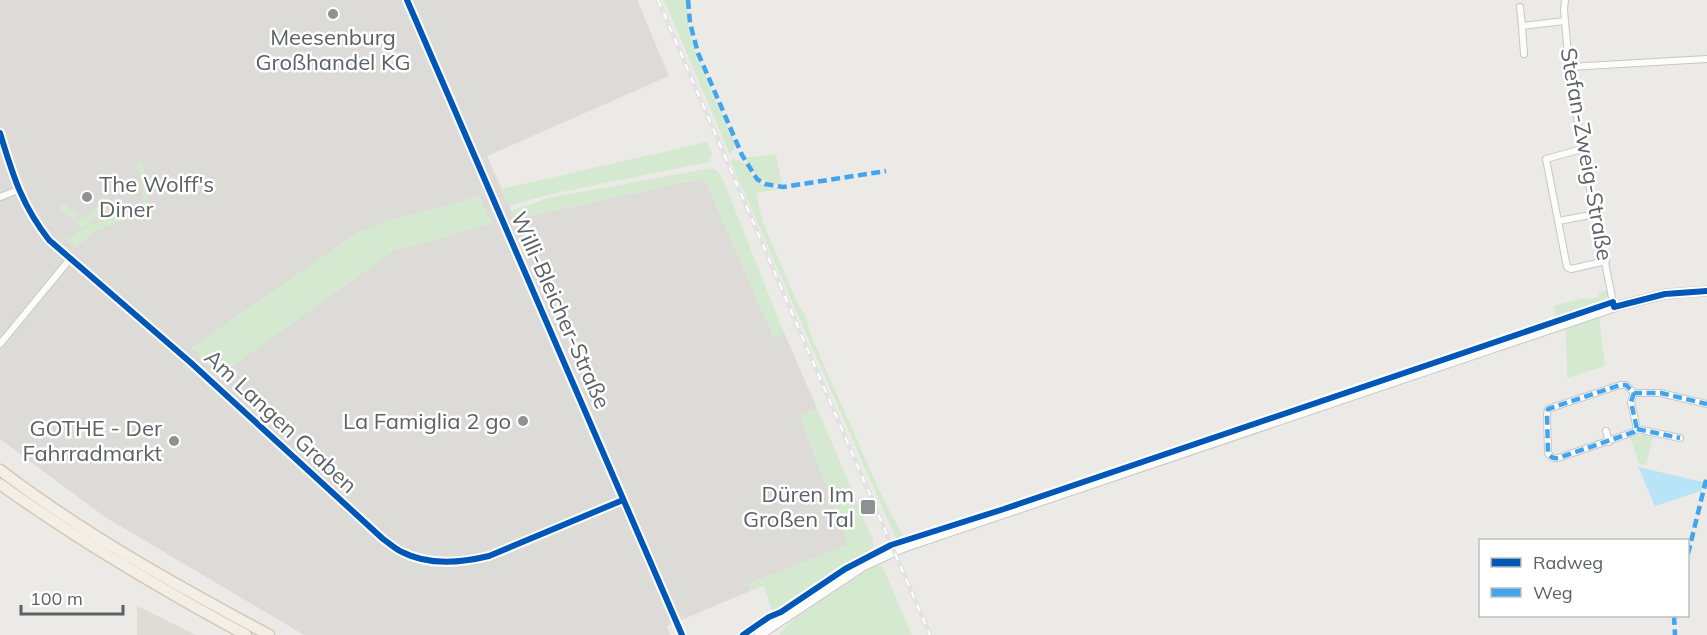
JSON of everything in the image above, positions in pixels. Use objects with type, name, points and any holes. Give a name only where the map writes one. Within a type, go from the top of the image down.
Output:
[{"type":"main road","points":[[759,635],[863,566],[894,551],[1614,307],[1665,294],[1707,291]]},
{"type":"main road","points":[[0,470],[54,510],[105,542],[269,635]]},
{"type":"main road","points":[[0,484],[134,573],[246,635]]},
{"type":"street","name":"Willi-Bleicher-Straße","points":[[407,0],[682,635]]},
{"type":"street","name":"Stefan-Zweig-Straße","points":[[1565,0],[1569,67],[1582,149],[1614,307]]},
{"type":"street","points":[[1520,7],[1524,54]]},
{"type":"street","points":[[1522,26],[1565,21]]},
{"type":"street","points":[[1569,67],[1707,59]]},
{"type":"street","name":"Am Langen Graben","points":[[0,133],[18,190],[33,220],[49,240],[190,362],[383,539],[401,552],[419,559],[439,562],[469,561],[489,556],[623,500]]},
{"type":"street","points":[[1582,149],[1546,159],[1568,269],[1606,261]]},
{"type":"street","points":[[0,197],[18,190]]},
{"type":"street","points":[[1559,221],[1596,213]]},
{"type":"street","points":[[0,344],[70,259]]},
{"type":"street","points":[[1637,429],[1631,434],[1561,458],[1551,457],[1548,450],[1548,409],[1620,385],[1626,385],[1634,393],[1661,393],[1707,404]]},
{"type":"street","points":[[1634,393],[1631,402],[1637,429]]},
{"type":"street","points":[[1637,429],[1680,438]]},
{"type":"street","points":[[1606,431],[1609,442]]},
{"type":"shaded area","points":[[0,0],[637,0],[669,76],[487,156],[515,219],[704,178],[774,338],[784,333],[817,408],[800,416],[848,545],[748,584],[750,591],[667,626],[670,635],[304,635],[105,517],[0,439]]},
{"type":"shaded area","points":[[137,606],[196,635],[137,635]]},
{"type":"green space","points":[[664,0],[687,0],[688,23],[693,45],[736,145],[730,155]]},
{"type":"green space","points":[[707,142],[712,154],[709,162],[547,195],[509,206],[501,189]]},
{"type":"green space","points":[[776,154],[782,186],[759,177],[745,158]]},
{"type":"green space","points":[[734,159],[744,164],[761,184],[785,188],[756,193],[763,223],[799,307],[805,314],[811,336],[885,503],[905,539],[897,541],[730,160]]},
{"type":"green space","points":[[142,161],[148,195],[145,208],[141,213],[94,232],[75,248],[53,223],[68,239],[92,224],[144,204],[138,162]]},
{"type":"green space","points":[[711,168],[719,173],[724,182],[784,333],[774,339],[704,178],[514,219],[511,211],[548,198]]},
{"type":"green space","points":[[479,196],[492,224],[394,251],[220,375],[191,348],[358,232],[388,221]]},
{"type":"green space","points":[[63,202],[80,216],[73,220],[59,208]]},
{"type":"green space","points":[[102,202],[103,213],[82,229],[76,222]]},
{"type":"green space","points":[[1607,290],[1608,296],[1605,302],[1556,319],[1554,306],[1599,297],[1599,292]]},
{"type":"green space","points":[[1599,317],[1605,366],[1567,378],[1566,328]]},
{"type":"green space","points":[[817,408],[873,540],[873,551],[773,614],[764,586],[750,591],[748,584],[848,545],[800,416]]},
{"type":"green space","points":[[1653,436],[1646,465],[1639,464],[1630,437]]},
{"type":"green space","points":[[878,564],[883,568],[912,635],[779,635],[799,614]]},
{"type":"water","points":[[1638,467],[1704,482],[1701,491],[1655,506]]},
{"type":"railway","points":[[658,0],[930,635]]},
{"type":"marked path","points":[[688,0],[690,23],[698,53],[742,155],[757,179],[765,184],[783,187],[886,171]]},
{"type":"marked path","points":[[1634,393],[1631,402],[1637,429],[1634,432],[1559,458],[1552,457],[1548,453],[1548,409],[1620,385],[1626,385],[1634,393],[1661,393],[1707,404]]},
{"type":"marked path","points":[[1637,429],[1680,438]]},
{"type":"marked path","points":[[1689,550],[1707,476]]},
{"type":"marked path","points":[[1674,617],[1675,635]]},
{"type":"cycle path","points":[[407,0],[682,635]]},
{"type":"cycle path","points":[[0,133],[25,201],[49,240],[190,362],[383,539],[399,551],[423,560],[445,562],[489,556],[623,500]]},
{"type":"cycle path","points":[[743,635],[845,569],[891,545],[1001,510],[1613,302],[1614,307],[1665,294],[1707,291]]},
{"type":"place","name":"Meesenburg Großhandel KG","points":[[333,14]]},
{"type":"place","name":"The Wolff's Diner","points":[[87,197]]},
{"type":"place","name":"La Famiglia 2 go","points":[[523,421]]},
{"type":"place","name":"GOTHE - Der Fahrradmarkt","points":[[174,441]]},
{"type":"place","name":"Düren Im Großen Tal","points":[[868,507]]}]
